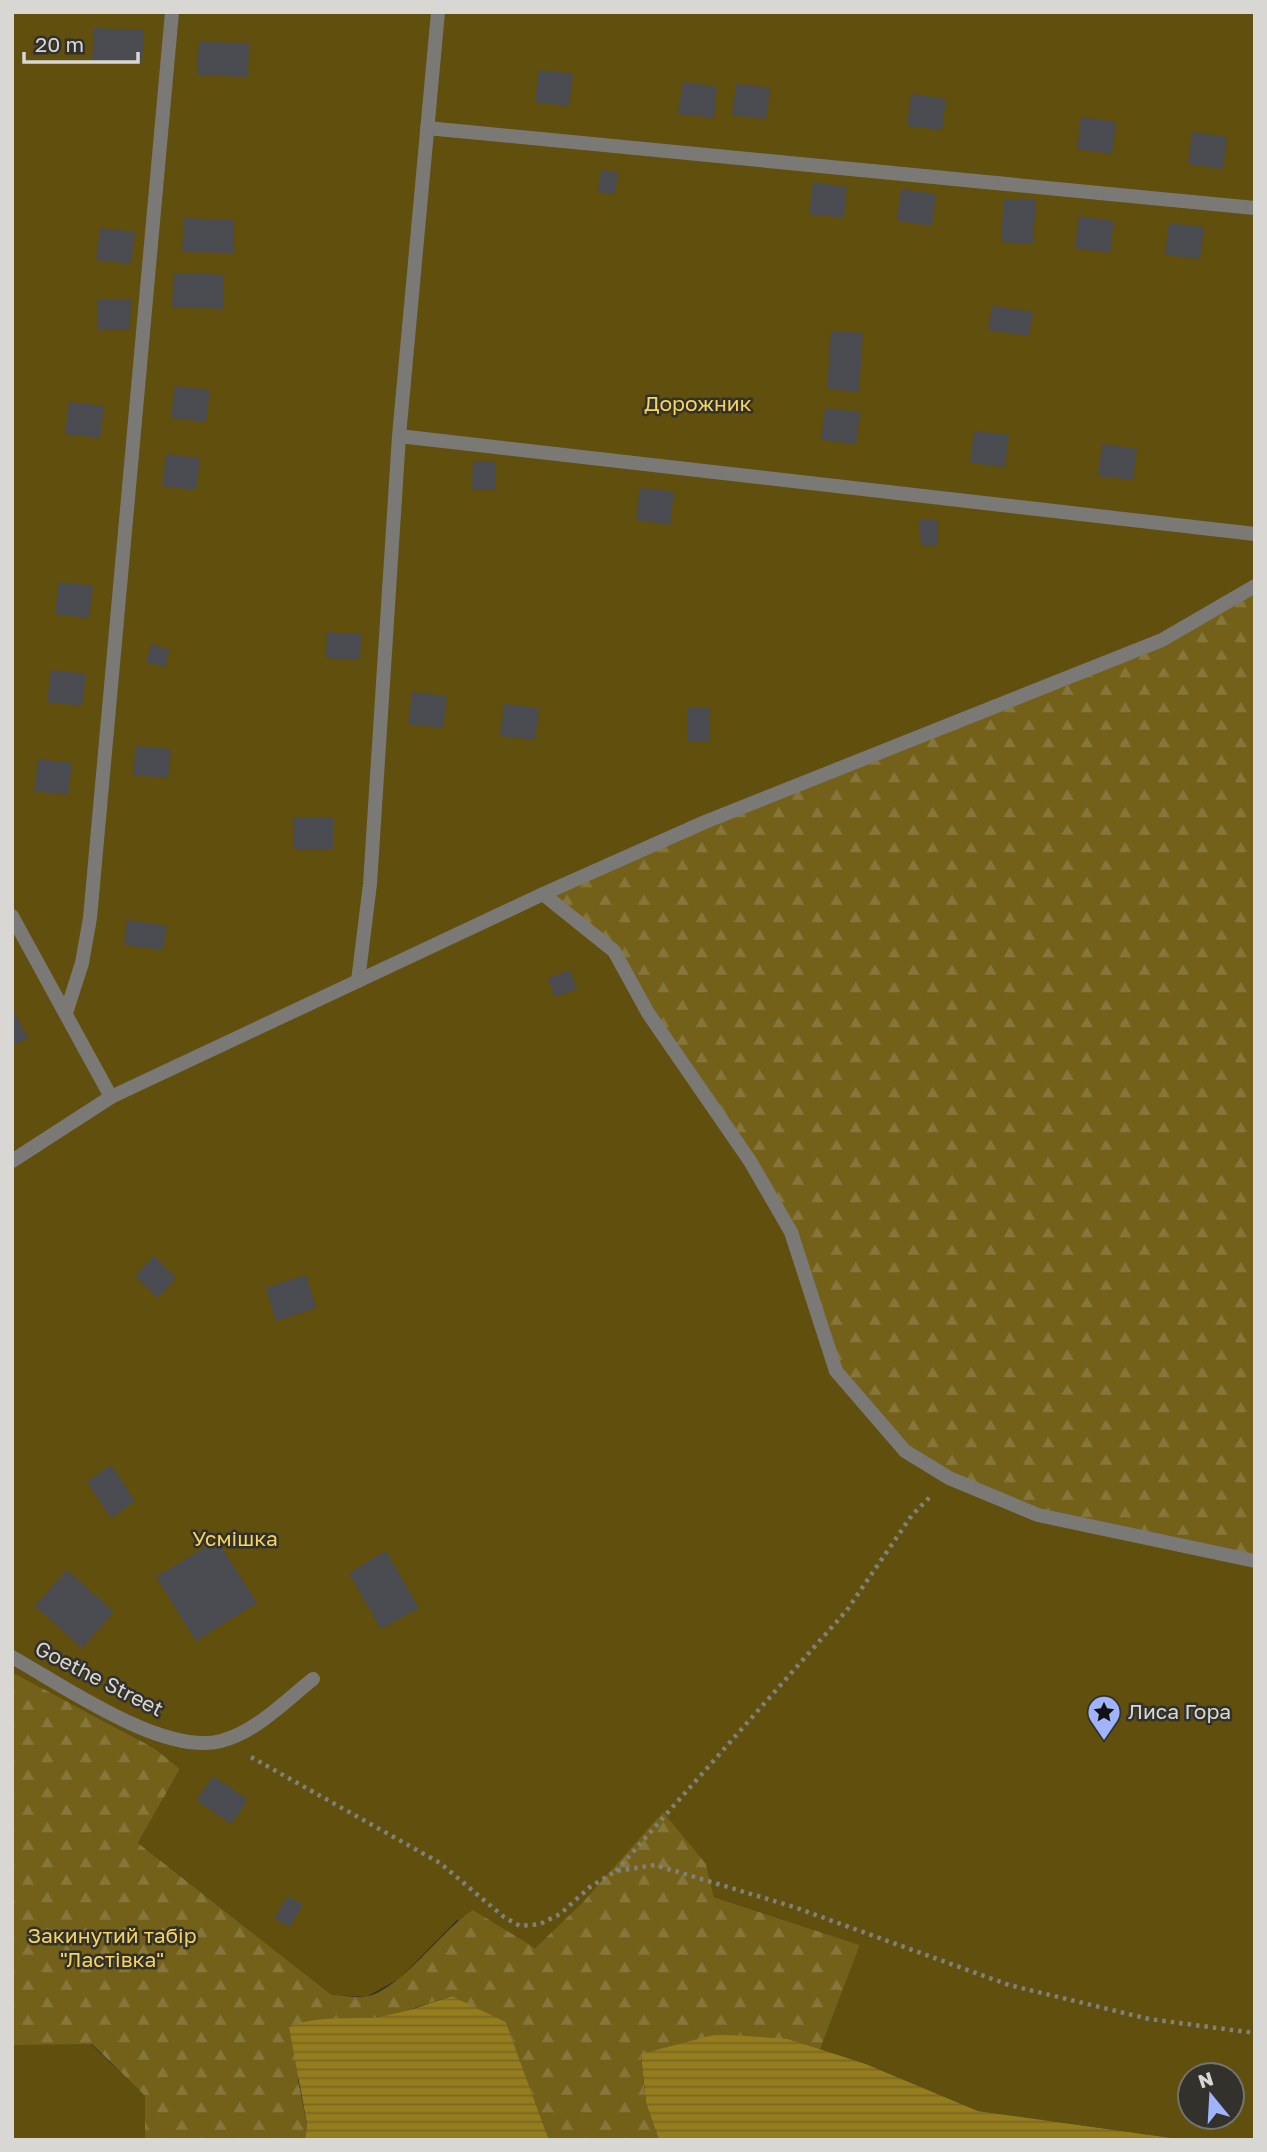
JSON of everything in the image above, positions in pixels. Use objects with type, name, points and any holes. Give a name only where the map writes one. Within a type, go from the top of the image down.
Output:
[{"type":"street","points":[[66,1013],[82,963],[90,918],[172,12]]},
{"type":"street","points":[[358,981],[370,884],[399,436],[438,12]]},
{"type":"street","points":[[428,128],[1255,208]]},
{"type":"street","points":[[399,436],[1255,534]]},
{"type":"street","points":[[12,1161],[111,1097],[543,894],[705,822],[1162,640],[1255,586]]},
{"type":"street","points":[[543,894],[614,951],[648,1013],[750,1161],[791,1232],[836,1371],[905,1451],[949,1478],[1038,1515],[1255,1562]]},
{"type":"street","points":[[12,916],[111,1097]]},
{"type":"street","name":"Goethe Street","points":[[12,1657],[141,1729],[197,1745],[223,1741],[250,1729],[313,1679]]},
{"type":"path","points":[[223,1741],[440,1863],[504,1917],[520,1926],[540,1924],[560,1914],[590,1887],[616,1871],[847,1610],[912,1515],[949,1478]]},
{"type":"path","points":[[616,1871],[655,1865],[794,1908],[1009,1985],[1149,2019],[1255,2034]]},
{"type":"green space","points":[[12,12],[1255,12],[1255,2140],[1186,2140],[978,2111],[866,2064],[820,2050],[860,1945],[714,1897],[706,1864],[584,1901],[535,1948],[457,1920],[399,1979],[366,1997],[332,1995],[138,1843],[180,1769],[154,1748],[12,1672]]},
{"type":"green space","points":[[1255,586],[1255,1561],[1038,1515],[905,1451],[836,1371],[791,1232],[618,957],[543,894],[1162,640]]},
{"type":"green space","name":"Закинутий табір \"Ластівка\"","points":[[12,1672],[154,1748],[180,1769],[138,1843],[332,1995],[364,1997],[378,1993],[406,1973],[473,1910],[535,1948],[584,1901],[663,1812],[706,1864],[714,1897],[860,1945],[820,2050],[788,2039],[641,2054],[646,2103],[659,2140],[549,2140],[506,2022],[451,1996],[393,2015],[357,2019],[298,2079],[307,2125],[305,2140],[145,2140],[145,2096],[92,2044],[12,2045]]},
{"type":"green space","points":[[91,2044],[145,2096],[147,2138],[12,2140],[12,2045]]},
{"type":"shaded area","points":[[452,1996],[506,2022],[549,2140],[305,2140],[307,2124],[289,2027],[316,2020],[379,2017]]},
{"type":"shaded area","points":[[717,2034],[788,2039],[866,2064],[978,2111],[1186,2140],[659,2140],[646,2103],[641,2054]]},
{"type":"building","points":[[94,28],[144,30],[142,63],[92,62]]},
{"type":"building","points":[[199,42],[249,43],[248,77],[197,75]]},
{"type":"building","points":[[539,70],[573,74],[569,106],[535,102]]},
{"type":"building","points":[[683,82],[717,87],[714,118],[678,114]]},
{"type":"building","points":[[736,84],[770,88],[766,119],[732,115]]},
{"type":"building","points":[[911,94],[946,99],[942,130],[907,126]]},
{"type":"building","points":[[1081,117],[1116,122],[1112,154],[1077,149]]},
{"type":"building","points":[[1192,132],[1227,137],[1223,169],[1188,164]]},
{"type":"building","points":[[601,170],[618,172],[615,194],[598,192]]},
{"type":"building","points":[[813,182],[847,187],[844,218],[809,214]]},
{"type":"building","points":[[901,189],[936,194],[932,226],[897,221]]},
{"type":"building","points":[[1004,199],[1036,200],[1033,244],[1001,242]]},
{"type":"building","points":[[1079,216],[1114,221],[1110,253],[1075,248]]},
{"type":"building","points":[[184,218],[234,220],[233,253],[182,252]]},
{"type":"building","points":[[1169,223],[1204,227],[1200,259],[1165,255]]},
{"type":"building","points":[[100,228],[135,232],[131,264],[96,260]]},
{"type":"building","points":[[174,273],[224,275],[223,309],[172,307]]},
{"type":"building","points":[[98,299],[131,300],[130,330],[98,329]]},
{"type":"building","points":[[992,306],[1033,312],[1029,336],[988,330]]},
{"type":"building","points":[[831,331],[863,333],[859,392],[827,389]]},
{"type":"building","points":[[175,386],[210,390],[206,422],[171,418]]},
{"type":"building","points":[[69,402],[104,406],[100,438],[65,434]]},
{"type":"building","points":[[825,408],[860,412],[856,444],[821,440]]},
{"type":"building","points":[[974,431],[1009,435],[1005,467],[970,463]]},
{"type":"building","points":[[1102,444],[1137,449],[1133,480],[1098,476]]},
{"type":"building","points":[[166,454],[200,458],[196,490],[162,486]]},
{"type":"building","points":[[473,461],[496,462],[496,490],[472,489]]},
{"type":"building","points":[[640,488],[674,492],[670,525],[636,520]]},
{"type":"building","points":[[919,519],[937,519],[938,546],[921,546]]},
{"type":"building","points":[[59,582],[93,586],[89,618],[55,614]]},
{"type":"building","points":[[327,632],[361,634],[360,660],[326,658]]},
{"type":"building","points":[[151,644],[170,650],[165,667],[146,662]]},
{"type":"building","points":[[51,670],[86,674],[82,706],[47,702]]},
{"type":"building","points":[[412,692],[447,696],[443,728],[408,724]]},
{"type":"building","points":[[504,704],[539,708],[535,740],[500,736]]},
{"type":"building","points":[[709,707],[710,742],[688,742],[687,708]]},
{"type":"building","points":[[136,746],[171,749],[168,778],[133,775]]},
{"type":"building","points":[[38,759],[72,763],[68,795],[34,791]]},
{"type":"building","points":[[293,817],[333,817],[333,849],[294,850]]},
{"type":"building","points":[[127,920],[167,926],[163,950],[124,945]]},
{"type":"building","points":[[570,970],[577,989],[555,997],[548,978]]},
{"type":"building","points":[[12,1008],[28,1038],[12,1046]]},
{"type":"building","points":[[154,1256],[176,1278],[158,1298],[135,1276]]},
{"type":"building","points":[[306,1275],[316,1308],[276,1321],[266,1288]]},
{"type":"building","points":[[111,1465],[135,1501],[111,1518],[87,1482]]},
{"type":"building","points":[[217,1540],[257,1603],[196,1641],[156,1577]]},
{"type":"building","points":[[386,1551],[419,1608],[381,1629],[349,1573]]},
{"type":"building","points":[[67,1570],[114,1612],[82,1648],[35,1606]]},
{"type":"building","points":[[213,1776],[248,1800],[231,1824],[196,1800]]},
{"type":"building","points":[[288,1896],[303,1905],[289,1927],[274,1918]]},
{"type":"place","name":"Лиса Гора","points":[[1104,1742]]},
{"type":"park label","name":"Дорожник","points":[[698,404]]},
{"type":"park label","name":"Усмішка","points":[[235,1539]]}]
